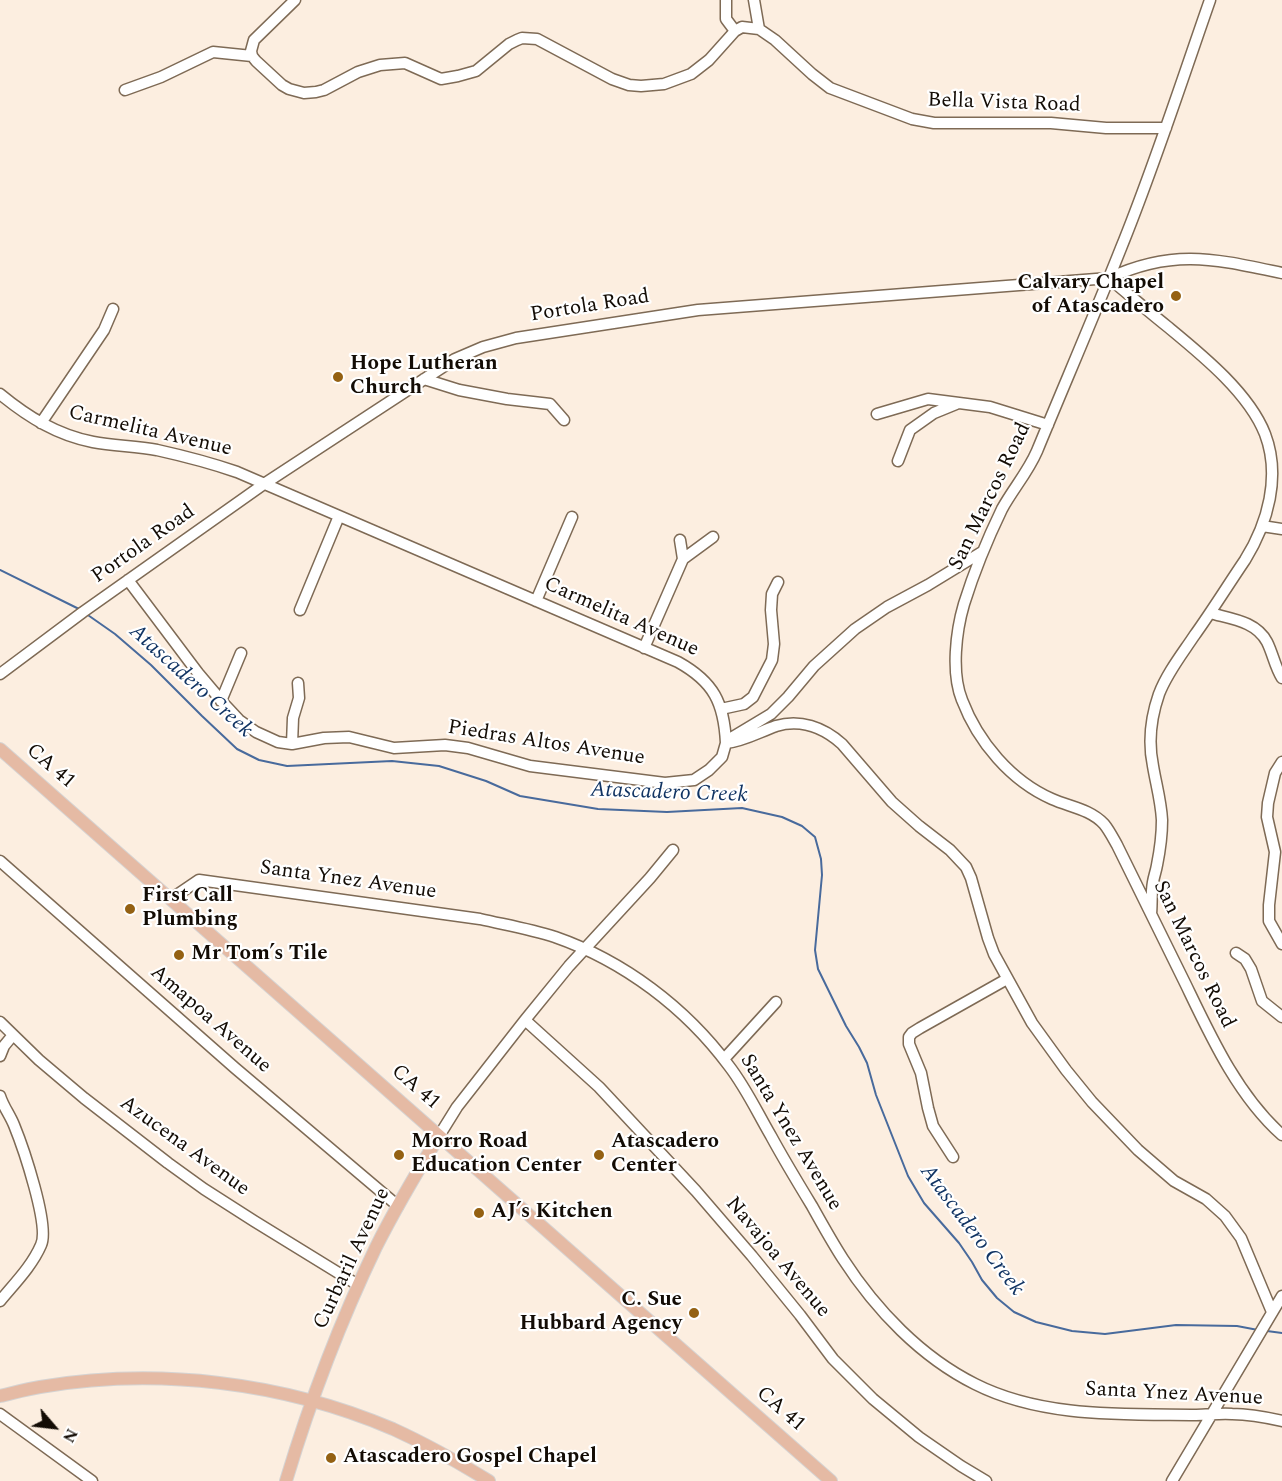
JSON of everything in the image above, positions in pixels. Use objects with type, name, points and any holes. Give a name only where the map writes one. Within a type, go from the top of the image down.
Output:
[{"type":"main road","name":"CA 41","points":[[0,749],[831,1481]]},
{"type":"main road","name":"Curbaril Avenue","points":[[286,1481],[312,1401],[358,1285],[398,1206],[439,1136]]},
{"type":"main road","points":[[0,1396],[39,1387],[96,1380],[154,1379],[209,1382],[263,1390],[312,1401],[393,1429],[442,1453],[489,1481]]},
{"type":"street","points":[[252,56],[254,40],[295,0]]},
{"type":"street","points":[[726,0],[726,19],[735,31]]},
{"type":"street","points":[[124,90],[162,77],[213,52],[252,56],[282,85],[304,93],[324,90],[358,72],[380,65],[405,63],[441,79],[476,71],[509,44],[531,38],[537,39],[612,79],[629,85],[664,84],[691,75],[709,60],[735,31],[742,27],[759,29],[754,0]]},
{"type":"street","name":"San Marcos Road","points":[[1210,0],[1121,249],[1031,466],[1004,507],[982,552],[964,604],[958,634],[957,682],[961,699],[988,747],[1011,772],[1051,799],[1087,812],[1104,824],[1117,845],[1222,1056],[1252,1101],[1282,1135]]},
{"type":"street","name":"Bella Vista Road","points":[[759,29],[830,88],[912,119],[934,123],[1051,123],[1106,128],[1166,128]]},
{"type":"street","name":"Portola Road","points":[[0,675],[128,580],[264,484],[455,359],[500,341],[710,309],[1109,278],[1154,262],[1188,258],[1221,260],[1282,273]]},
{"type":"street","points":[[1109,278],[1212,365],[1234,388],[1256,416],[1267,440],[1272,467],[1267,511],[1254,545],[1169,673],[1159,695],[1151,729],[1151,753],[1162,826],[1160,851],[1153,883],[1151,915]]},
{"type":"street","points":[[40,423],[104,330],[113,309]]},
{"type":"street","points":[[424,379],[459,390],[550,404],[564,420]]},
{"type":"street","name":"Carmelita Avenue","points":[[0,394],[18,409],[61,433],[93,442],[155,450],[196,459],[237,472],[689,668],[712,690],[721,709],[726,743]]},
{"type":"street","points":[[877,414],[928,399],[990,407],[1048,425]]},
{"type":"street","points":[[898,461],[910,430],[934,413],[959,403]]},
{"type":"street","points":[[300,610],[339,516]]},
{"type":"street","points":[[536,601],[572,517]]},
{"type":"street","points":[[1262,526],[1282,529]]},
{"type":"street","points":[[683,559],[713,537]]},
{"type":"street","points":[[644,648],[683,559],[681,540]]},
{"type":"street","points":[[726,743],[736,734],[771,714],[814,666],[855,629],[887,607],[982,552]]},
{"type":"street","name":"Piedras Altos Avenue","points":[[128,580],[198,673],[239,720],[256,732],[278,742],[291,744],[324,738],[349,737],[394,748],[445,745],[468,748],[530,766],[665,783],[693,780],[709,770],[723,757],[726,743]]},
{"type":"street","points":[[721,709],[744,704],[753,697],[772,660],[774,644],[772,594],[778,582]]},
{"type":"street","points":[[1210,613],[1242,621],[1259,631],[1268,643],[1282,678]]},
{"type":"street","points":[[222,701],[241,653]]},
{"type":"street","points":[[291,744],[293,718],[299,698],[298,684]]},
{"type":"street","points":[[726,743],[739,741],[792,723],[816,727],[842,744],[892,802],[950,849],[966,867],[972,878],[994,954],[1032,1023],[1092,1102],[1138,1150],[1174,1181],[1206,1199],[1225,1216],[1240,1238],[1272,1311]]},
{"type":"street","points":[[1282,762],[1275,773],[1267,817],[1275,852],[1269,921],[1282,944]]},
{"type":"street","name":"Curbaril Avenue","points":[[439,1136],[457,1107],[525,1020],[673,850]]},
{"type":"street","name":"Amapoa Avenue","points":[[0,861],[235,1068],[398,1206]]},
{"type":"street","name":"Santa Ynez Avenue","points":[[171,899],[199,879],[480,919],[527,928],[584,950],[634,976],[686,1017],[709,1041],[749,1094],[845,1262],[865,1290],[888,1317],[940,1364],[976,1385],[994,1392],[1013,1399],[1056,1408],[1096,1413],[1247,1414],[1282,1421]]},
{"type":"street","points":[[1236,953],[1245,959],[1251,969],[1262,1001],[1282,1017]]},
{"type":"street","points":[[953,1156],[933,1126],[921,1073],[909,1044],[909,1037],[920,1028],[1007,979]]},
{"type":"street","points":[[724,1059],[776,1002]]},
{"type":"street","name":"Navajoa Avenue","points":[[525,1020],[599,1087],[696,1191],[752,1256],[834,1359],[873,1399],[919,1437],[986,1481]]},
{"type":"street","name":"Azucena Avenue","points":[[0,1022],[84,1098],[177,1169],[254,1221],[358,1285]]},
{"type":"street","points":[[0,1056],[4,1046],[13,1035]]},
{"type":"street","points":[[0,1096],[13,1122],[28,1164],[44,1235],[34,1259],[0,1301]]},
{"type":"street","points":[[1173,1481],[1282,1296]]},
{"type":"street","points":[[0,1414],[92,1481]]},
{"type":"waterway","name":"Atascadero Creek","points":[[0,570],[81,610]]},
{"type":"waterway","name":"Atascadero Creek","points":[[85,613],[115,634],[151,665],[237,749],[259,760],[287,766],[392,761],[439,766],[486,781],[520,796],[598,809],[667,812],[742,808],[782,817],[802,826],[815,837],[821,859],[822,875],[815,950],[818,969],[867,1063],[876,1095],[908,1176],[924,1203],[959,1243],[982,1280],[997,1298],[1014,1312],[1036,1322],[1072,1331],[1105,1334],[1176,1325],[1237,1326],[1258,1330]]},
{"type":"waterway","name":"Atascadero Creek","points":[[1267,1331],[1282,1333]]},
{"type":"place","name":"Calvary Chapel of Atascadero","points":[[1176,296]]},
{"type":"place","name":"Hope Lutheran Church","points":[[338,377]]},
{"type":"place","name":"First Call Plumbing","points":[[130,909]]},
{"type":"place","name":"Mr Tom’s Tile","points":[[179,955]]},
{"type":"place","name":"Morro Road Education Center","points":[[399,1155]]},
{"type":"place","name":"Atascadero Center","points":[[599,1155]]},
{"type":"place","name":"AJ’s Kitchen","points":[[479,1213]]},
{"type":"place","name":"C. Sue Hubbard Agency","points":[[694,1313]]},
{"type":"place","name":"Atascadero Gospel Chapel","points":[[331,1458]]}]
